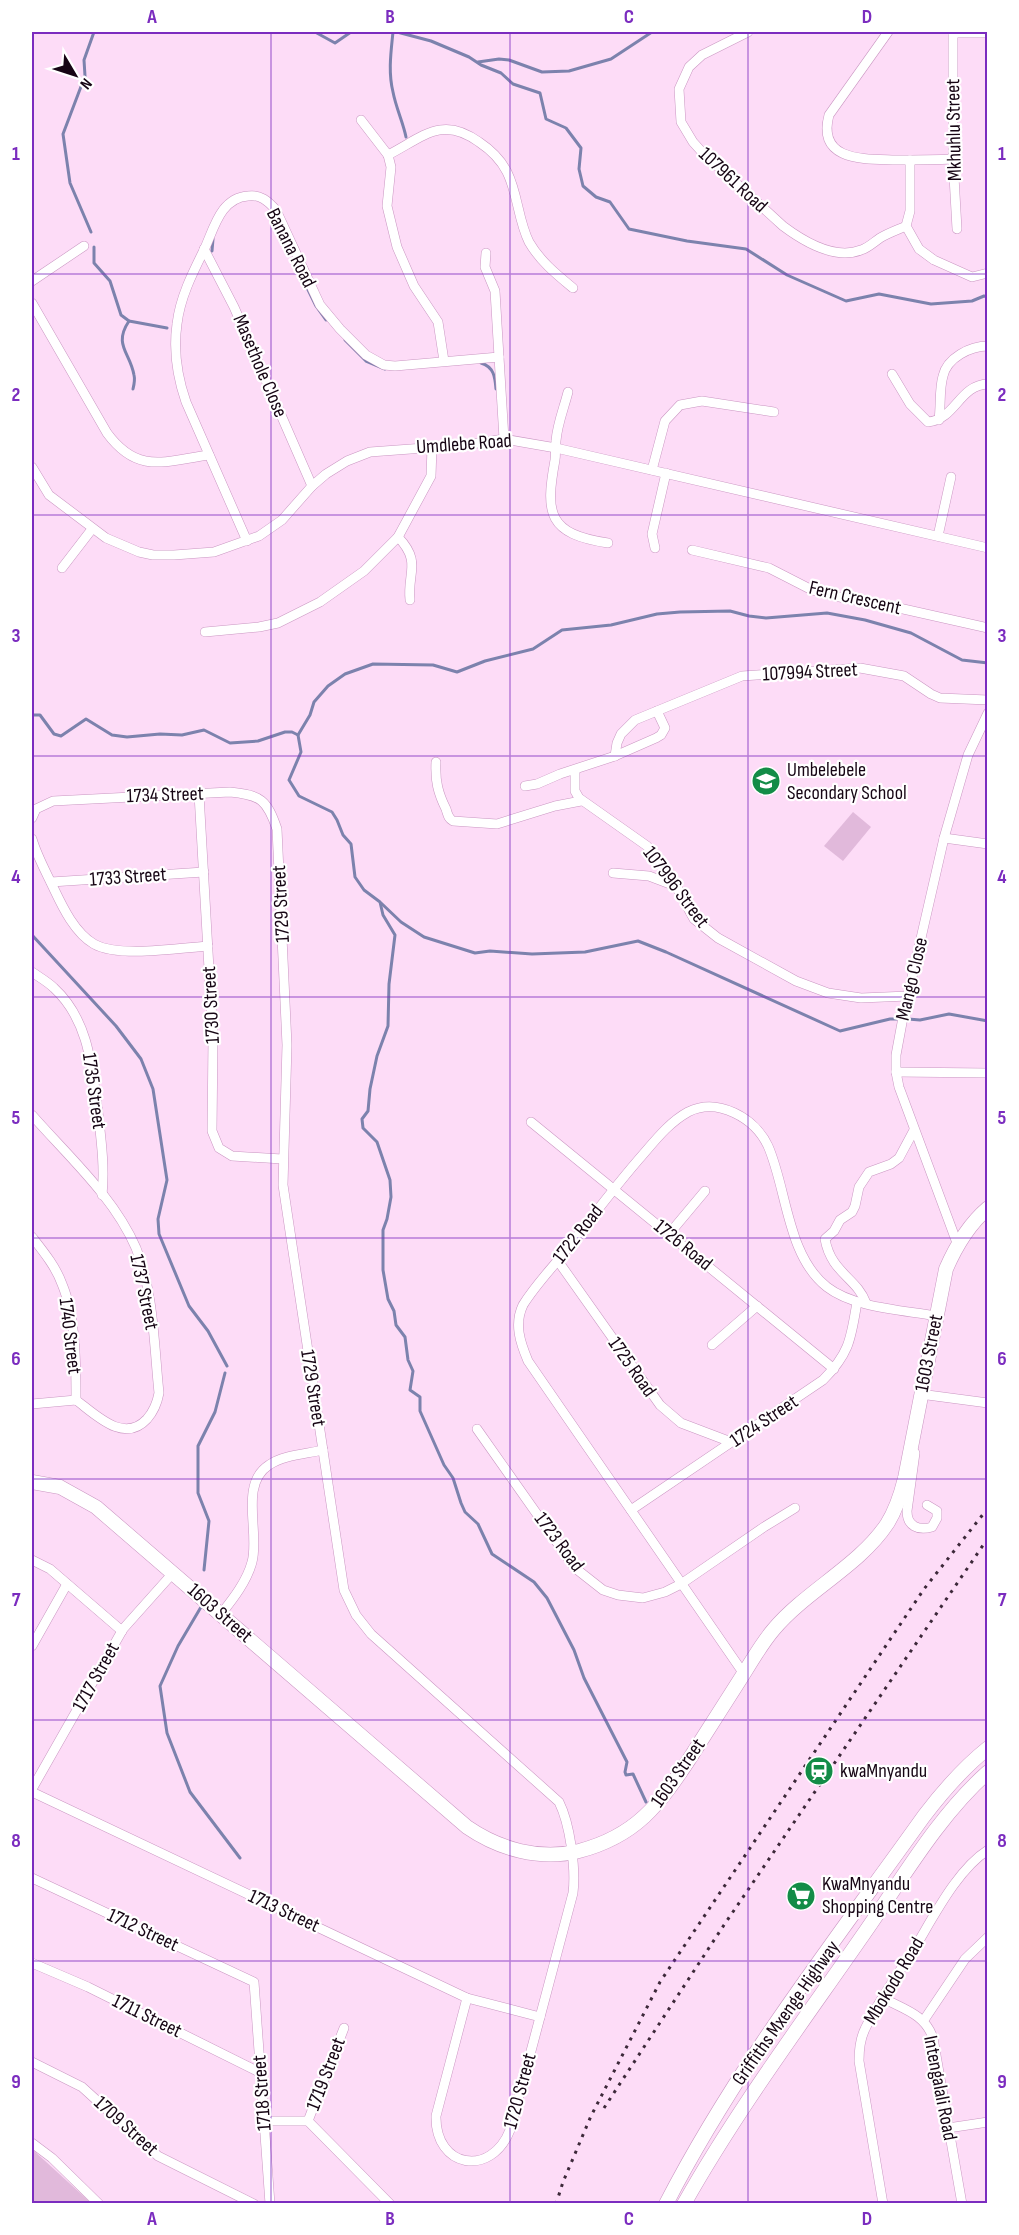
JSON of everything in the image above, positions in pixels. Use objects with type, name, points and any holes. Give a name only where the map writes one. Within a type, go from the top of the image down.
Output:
[{"type":"street","name":"107961 Road","points":[[748,32],[695,60],[683,76],[679,89],[681,122],[693,142],[783,226],[820,247],[843,253],[857,251],[906,226]]},
{"type":"street","points":[[888,32],[829,115],[826,130],[833,146],[848,156],[863,159],[953,159]]},
{"type":"street","points":[[953,32],[987,33]]},
{"type":"street","name":"Mkhuhlu Street","points":[[953,32],[953,159],[957,229]]},
{"type":"street","points":[[361,120],[388,156],[391,167],[387,206],[397,247],[414,286],[438,322],[444,361]]},
{"type":"street","points":[[388,156],[413,141],[443,129],[453,128],[477,140],[491,150],[507,172],[524,230],[539,258],[573,288]]},
{"type":"street","points":[[910,160],[910,211],[906,226],[919,249],[934,260],[972,277],[987,273]]},
{"type":"street","name":"Banana Road","points":[[247,541],[182,390],[175,354],[177,321],[191,276],[220,213],[231,202],[247,196],[263,198],[276,210],[320,305],[358,348],[384,365],[499,357]]},
{"type":"street","points":[[32,281],[84,246]]},
{"type":"street","name":"Masethole Close","points":[[204,249],[234,307],[312,486]]},
{"type":"street","points":[[486,253],[485,267],[495,291],[504,439]]},
{"type":"street","points":[[32,303],[106,433],[120,449],[142,461],[155,464],[209,455]]},
{"type":"street","points":[[939,420],[942,377],[946,368],[966,351],[987,346]]},
{"type":"street","points":[[892,374],[915,411],[928,422],[939,420],[950,412],[974,386],[987,384]]},
{"type":"street","points":[[568,392],[556,441],[550,489],[554,519],[571,533],[608,543]]},
{"type":"street","points":[[652,470],[665,421],[680,405],[702,401],[774,412]]},
{"type":"street","name":"Umdlebe Road","points":[[32,467],[49,495],[92,529],[117,544],[153,555],[214,552],[247,541],[271,529],[282,520],[312,486],[347,461],[370,452],[465,445],[504,439],[556,448],[987,548]]},
{"type":"street","points":[[205,632],[278,623],[320,602],[364,571],[398,537],[431,476],[432,447]]},
{"type":"street","points":[[655,548],[652,534],[666,473]]},
{"type":"street","points":[[938,536],[951,477]]},
{"type":"street","points":[[62,568],[92,529]]},
{"type":"street","points":[[398,537],[410,553],[412,573],[410,600]]},
{"type":"street","name":"Fern Crescent","points":[[692,550],[763,566],[801,585],[833,595],[987,628]]},
{"type":"street","name":"107994 Street","points":[[615,756],[621,734],[635,720],[680,699],[742,676],[860,668],[904,676],[940,698],[987,700]]},
{"type":"street","points":[[525,786],[615,756],[662,735],[665,728],[657,711]]},
{"type":"street","name":"Mango Close","points":[[957,1243],[914,1130],[896,1072],[896,1055],[944,838],[968,755],[987,713]]},
{"type":"street","points":[[436,762],[439,797],[448,818],[453,821],[497,824],[555,806],[581,801],[575,790],[575,770]]},
{"type":"street","name":"1734 Street","points":[[34,814],[53,801],[230,792],[257,797],[267,805],[277,829]]},
{"type":"street","name":"1730 Street","points":[[199,794],[213,1039],[212,1131],[219,1148],[232,1156],[282,1159]]},
{"type":"street","name":"107996 Street","points":[[581,801],[647,846],[666,868],[694,919],[736,949],[796,981],[842,996],[861,998],[908,996]]},
{"type":"street","name":"1729 Street","points":[[277,829],[287,1045],[283,1185],[341,1577],[346,1597],[371,1634],[559,1802],[564,1813],[571,1853]]},
{"type":"street","points":[[944,838],[987,844]]},
{"type":"street","points":[[32,839],[62,906],[75,926],[94,944],[132,951],[208,946]]},
{"type":"street","name":"1733 Street","points":[[51,882],[204,872]]},
{"type":"street","points":[[613,873],[649,876],[678,887]]},
{"type":"street","name":"1735 Street","points":[[32,972],[54,987],[64,999],[84,1034],[91,1055],[103,1160],[102,1195]]},
{"type":"street","points":[[896,1072],[987,1073]]},
{"type":"street","name":"1722 Road","points":[[744,1674],[528,1361],[518,1328],[519,1313],[533,1290],[655,1140],[690,1111],[711,1107],[734,1112],[753,1125],[766,1142],[796,1239],[807,1265],[827,1286],[862,1302],[936,1316]]},
{"type":"street","name":"1737 Street","points":[[32,1115],[102,1195],[126,1229],[136,1250],[150,1306],[159,1393],[157,1405],[143,1424],[135,1428],[124,1429],[105,1422],[76,1400]]},
{"type":"street","name":"1726 Road","points":[[531,1122],[834,1369]]},
{"type":"street","points":[[862,1302],[861,1293],[835,1265],[827,1252],[825,1239],[834,1231],[840,1220],[852,1212],[859,1187],[869,1172],[891,1164],[899,1158],[914,1130]]},
{"type":"street","points":[[669,1234],[705,1191]]},
{"type":"street","name":"1603 Street","points":[[32,1482],[60,1487],[96,1507],[474,1832],[494,1843],[514,1850],[552,1855],[594,1847],[620,1835],[651,1812],[663,1798],[763,1644],[782,1620],[857,1555],[887,1524],[901,1493],[946,1269],[957,1243],[987,1208]]},
{"type":"street","name":"1740 Street","points":[[32,1237],[62,1283],[69,1304],[76,1400],[32,1404]]},
{"type":"street","name":"1725 Road","points":[[558,1261],[660,1406],[681,1423],[731,1442]]},
{"type":"street","name":"1724 Street","points":[[631,1510],[806,1393],[834,1369],[850,1341],[862,1302]]},
{"type":"street","points":[[712,1345],[758,1306]]},
{"type":"street","points":[[920,1394],[987,1403]]},
{"type":"street","name":"1723 Road","points":[[477,1429],[575,1568],[603,1590],[618,1595],[643,1598],[665,1592],[681,1584],[795,1508]]},
{"type":"street","points":[[913,1433],[915,1439],[914,1469],[907,1518],[911,1525],[923,1529],[932,1527],[938,1518],[937,1512],[927,1505]]},
{"type":"street","points":[[221,1614],[243,1582],[252,1563],[253,1491],[259,1475],[263,1469],[278,1460],[323,1450]]},
{"type":"street","points":[[32,1560],[50,1569],[122,1630]]},
{"type":"street","name":"1717 Street","points":[[32,1791],[122,1630],[173,1573]]},
{"type":"street","points":[[32,1646],[67,1584]]},
{"type":"street","name":"Griffiths Mxenge Highway","points":[[666,2204],[708,2128],[776,2024],[924,1816],[948,1785],[987,1748]]},
{"type":"street","name":"Griffiths Mxenge Highway","points":[[684,2204],[743,2108],[905,1875],[949,1813],[987,1772]]},
{"type":"street","name":"1713 Street","points":[[32,1791],[467,1998],[540,2017]]},
{"type":"street","name":"Mbokodo Road","points":[[883,2204],[859,2061],[864,2029],[957,1881],[975,1859],[987,1850]]},
{"type":"street","name":"1720 Street","points":[[467,1998],[436,2116],[436,2130],[440,2142],[449,2153],[459,2160],[471,2162],[483,2160],[496,2152],[505,2141],[573,1893],[571,1853]]},
{"type":"street","name":"1712 Street","points":[[32,1878],[254,1982]]},
{"type":"street","points":[[924,2020],[965,1959],[987,1937]]},
{"type":"street","name":"1711 Street","points":[[32,1963],[261,2073]]},
{"type":"street","name":"1718 Street","points":[[254,1982],[270,2204]]},
{"type":"street","name":"Intengalali Road","points":[[883,1998],[924,2020],[933,2038],[962,2204]]},
{"type":"street","name":"1719 Street","points":[[308,2121],[344,2028]]},
{"type":"street","name":"1709 Street","points":[[32,2062],[82,2087],[158,2156],[254,2204]]},
{"type":"street","points":[[264,2121],[308,2121],[390,2204]]},
{"type":"street","points":[[948,2128],[987,2122]]},
{"type":"street","points":[[32,2143],[52,2158],[99,2204]]},
{"type":"shaded area","points":[[853,812],[871,827],[843,861],[824,846]]},
{"type":"shaded area","points":[[32,2149],[91,2203],[32,2203]]},
{"type":"waterway","points":[[91,232],[70,183],[63,134],[85,76],[84,60],[94,32]]},
{"type":"waterway","points":[[315,32],[335,43],[351,32]]},
{"type":"waterway","points":[[393,32],[390,62],[391,84],[406,137]]},
{"type":"waterway","points":[[397,32],[431,41],[469,57],[501,73],[513,84],[540,93],[546,119],[566,128],[581,148],[579,169],[583,186],[596,197],[610,202],[629,229],[687,241],[746,249],[787,275],[846,301],[879,294],[931,304],[972,301],[984,296],[988,297]]},
{"type":"waterway","points":[[478,62],[499,59],[509,60],[542,72],[569,71],[611,59],[652,32]]},
{"type":"waterway","points":[[212,251],[213,239]]},
{"type":"waterway","points":[[94,247],[94,263],[110,281],[121,315],[129,321],[167,328]]},
{"type":"waterway","points":[[295,263],[316,306],[326,320]]},
{"type":"waterway","points":[[129,321],[124,329],[122,343],[134,375],[133,389]]},
{"type":"waterway","points":[[345,340],[366,361],[385,369]]},
{"type":"waterway","points":[[481,363],[491,370],[496,389]]},
{"type":"waterway","points":[[298,735],[310,715],[314,702],[328,686],[345,674],[373,664],[433,665],[457,672],[485,661],[533,649],[562,630],[611,625],[657,614],[730,611],[766,618],[827,613],[865,620],[911,633],[962,660],[988,663]]},
{"type":"waterway","points":[[32,715],[40,715],[54,734],[61,736],[86,719],[112,735],[127,737],[182,735],[204,730],[230,743],[258,741],[285,732],[298,735],[301,752],[289,780],[299,796],[332,812],[343,835],[351,844],[355,877],[364,890],[380,902],[383,915],[395,935],[389,984],[388,1026],[377,1056],[368,1111],[362,1119],[363,1128],[377,1142],[390,1180],[391,1197],[383,1230],[383,1270],[388,1299],[394,1311],[396,1325],[405,1337],[408,1360],[413,1371],[410,1390],[420,1397],[420,1411],[444,1465],[453,1478],[465,1512],[478,1524],[492,1554],[534,1582],[547,1598],[574,1650],[584,1678],[627,1762],[626,1775],[633,1774],[646,1802]]},
{"type":"waterway","points":[[381,903],[401,922],[424,937],[475,953],[490,951],[532,954],[585,952],[638,941],[840,1031],[897,1019]]},
{"type":"waterway","points":[[32,935],[116,1026],[141,1059],[153,1089],[167,1180],[158,1219],[159,1234],[189,1306],[208,1331],[227,1366]]},
{"type":"waterway","points":[[908,1019],[920,1020],[949,1014],[988,1021]]},
{"type":"waterway","points":[[204,1570],[209,1521],[198,1493],[198,1446],[215,1412],[225,1373]]},
{"type":"waterway","points":[[201,1607],[178,1646],[160,1686],[167,1733],[190,1792],[240,1858]]},
{"type":"railway","points":[[556,2204],[591,2116],[660,1982],[924,1589],[988,1508]]},
{"type":"railway","points":[[604,2108],[724,1925],[988,1538]]},
{"type":"place","name":"Umbelebele Secondary School","points":[[766,781]]},
{"type":"place","name":"kwaMnyandu","points":[[819,1771]]},
{"type":"place","name":"KwaMnyandu Shopping Centre","points":[[801,1896]]}]
